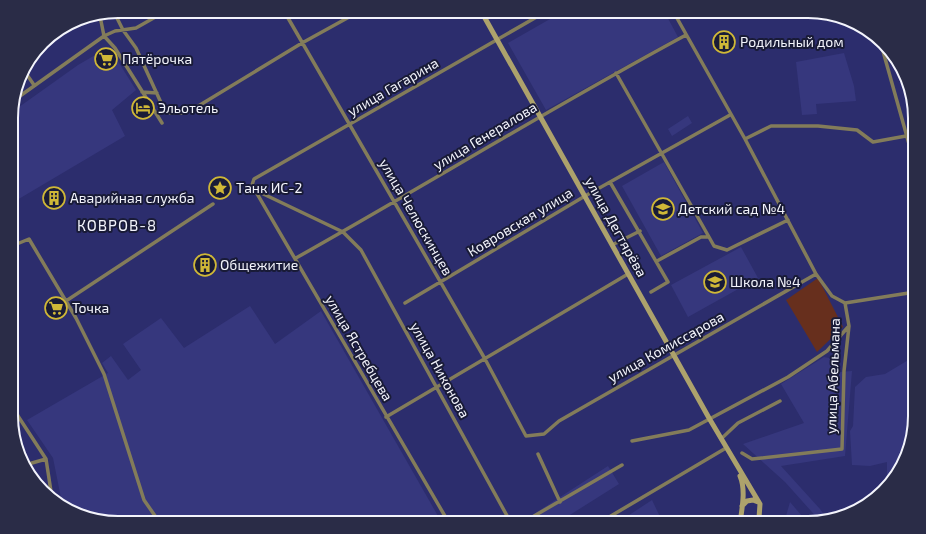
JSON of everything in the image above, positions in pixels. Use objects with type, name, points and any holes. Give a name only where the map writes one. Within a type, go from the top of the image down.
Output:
[{"type":"main road","name":"улица Дегтярёва","points":[[485,18],[730,455]]},
{"type":"main road","points":[[730,455],[760,504],[761,510],[759,516]]},
{"type":"main road","points":[[730,455],[743,482],[741,516]]},
{"type":"main road","points":[[742,507],[747,501],[753,500],[760,504]]},
{"type":"street","points":[[117,18],[123,30],[136,48],[164,107],[170,114],[181,113],[210,99],[302,43],[347,18]]},
{"type":"street","points":[[21,96],[104,36],[115,31],[136,28],[154,18]]},
{"type":"street","name":"улица Челюскинцев","points":[[288,18],[485,359],[526,436]]},
{"type":"street","name":"улица Гагарина","points":[[252,185],[254,179],[535,18]]},
{"type":"street","name":"улица Абельмана","points":[[677,18],[730,115],[745,139],[816,274],[832,296],[845,303],[849,326],[844,371],[842,449],[752,459],[742,453]]},
{"type":"street","points":[[100,20],[104,36],[115,48],[162,124]]},
{"type":"street","name":"улица Генералова","points":[[296,258],[395,203],[540,115],[686,35]]},
{"type":"street","points":[[883,52],[908,146]]},
{"type":"street","points":[[616,73],[714,246],[727,250],[788,220]]},
{"type":"street","points":[[28,75],[34,85]]},
{"type":"street","points":[[142,92],[157,93]]},
{"type":"street","name":"Ковровская улица","points":[[404,302],[441,282],[584,196],[730,115]]},
{"type":"street","points":[[745,139],[771,126],[818,126],[857,130],[873,142],[906,136]]},
{"type":"street","points":[[610,182],[640,231],[668,282],[651,292]]},
{"type":"street","name":"улица Ястребцева","points":[[252,185],[296,258],[386,417],[445,516]]},
{"type":"street","name":"улица Никонова","points":[[255,190],[343,232],[361,250],[507,516]]},
{"type":"street","points":[[66,301],[213,204]]},
{"type":"street","points":[[612,245],[640,231]]},
{"type":"street","points":[[657,261],[701,237],[709,237]]},
{"type":"street","points":[[18,244],[30,239],[66,301],[104,374],[144,500],[155,516]]},
{"type":"street","points":[[386,417],[438,388],[628,274]]},
{"type":"street","name":"улица Комиссарова","points":[[526,436],[544,434],[559,421],[816,274]]},
{"type":"street","points":[[845,303],[908,293]]},
{"type":"street","points":[[632,441],[689,430],[794,373],[827,351],[849,326]]},
{"type":"street","points":[[721,439],[738,424],[780,401]]},
{"type":"street","points":[[18,416],[46,459],[52,491]]},
{"type":"street","points":[[611,516],[726,448]]},
{"type":"street","points":[[538,454],[560,502]]},
{"type":"street","points":[[30,464],[46,459]]},
{"type":"street","points":[[535,516],[622,465]]},
{"type":"shaded area","points":[[552,18],[668,18],[678,37],[546,110],[508,43]]},
{"type":"shaded area","points":[[109,47],[136,90],[112,110],[125,136],[18,199],[19,107],[78,65]]},
{"type":"shaded area","points":[[844,53],[854,86],[856,101],[816,104],[817,114],[802,115],[796,62]]},
{"type":"shaded area","points":[[688,116],[692,123],[672,136],[668,129]]},
{"type":"shaded area","name":"Детский сад №4","points":[[664,162],[703,233],[661,256],[622,186]]},
{"type":"shaded area","name":"Школа №4","points":[[741,247],[758,278],[688,317],[671,285]]},
{"type":"shaded area","points":[[818,278],[843,327],[817,352],[786,300]]},
{"type":"shaded area","points":[[250,306],[275,344],[321,311],[438,516],[118,516],[92,513],[68,503],[61,498],[53,458],[27,420],[108,373],[102,363],[111,356],[128,380],[141,370],[123,344],[161,318],[184,348]]},
{"type":"shaded area","points":[[824,357],[829,358],[839,372],[852,371],[845,456],[781,466],[824,515],[815,516],[785,482],[743,444],[804,423],[781,384]]},
{"type":"shaded area","points":[[908,360],[908,423],[906,436],[903,448],[895,466],[887,477],[887,462],[870,466],[852,465],[850,431],[853,426],[855,387],[866,377],[885,374]]},
{"type":"shaded area","points":[[608,466],[619,484],[568,516],[531,516]]},
{"type":"shaded area","points":[[652,500],[660,516],[628,516]]},
{"type":"shaded area","points":[[790,502],[802,516],[786,516]]},
{"type":"place","name":"Родильный дом","points":[[724,42]]},
{"type":"place","name":"Пятёрочка","points":[[106,59]]},
{"type":"place","name":"Эльотель","points":[[143,108]]},
{"type":"place","name":"Танк ИС-2","points":[[220,188]]},
{"type":"place","name":"Аварийная служба","points":[[54,198]]},
{"type":"place","name":"Детский сад №4","points":[[663,209]]},
{"type":"place","name":"Общежитие","points":[[205,265]]},
{"type":"place","name":"Школа №4","points":[[715,282]]},
{"type":"place","name":"Точка","points":[[56,308]]},
{"type":"district","name":"КОВРОВ-8","points":[[117,226]]}]
